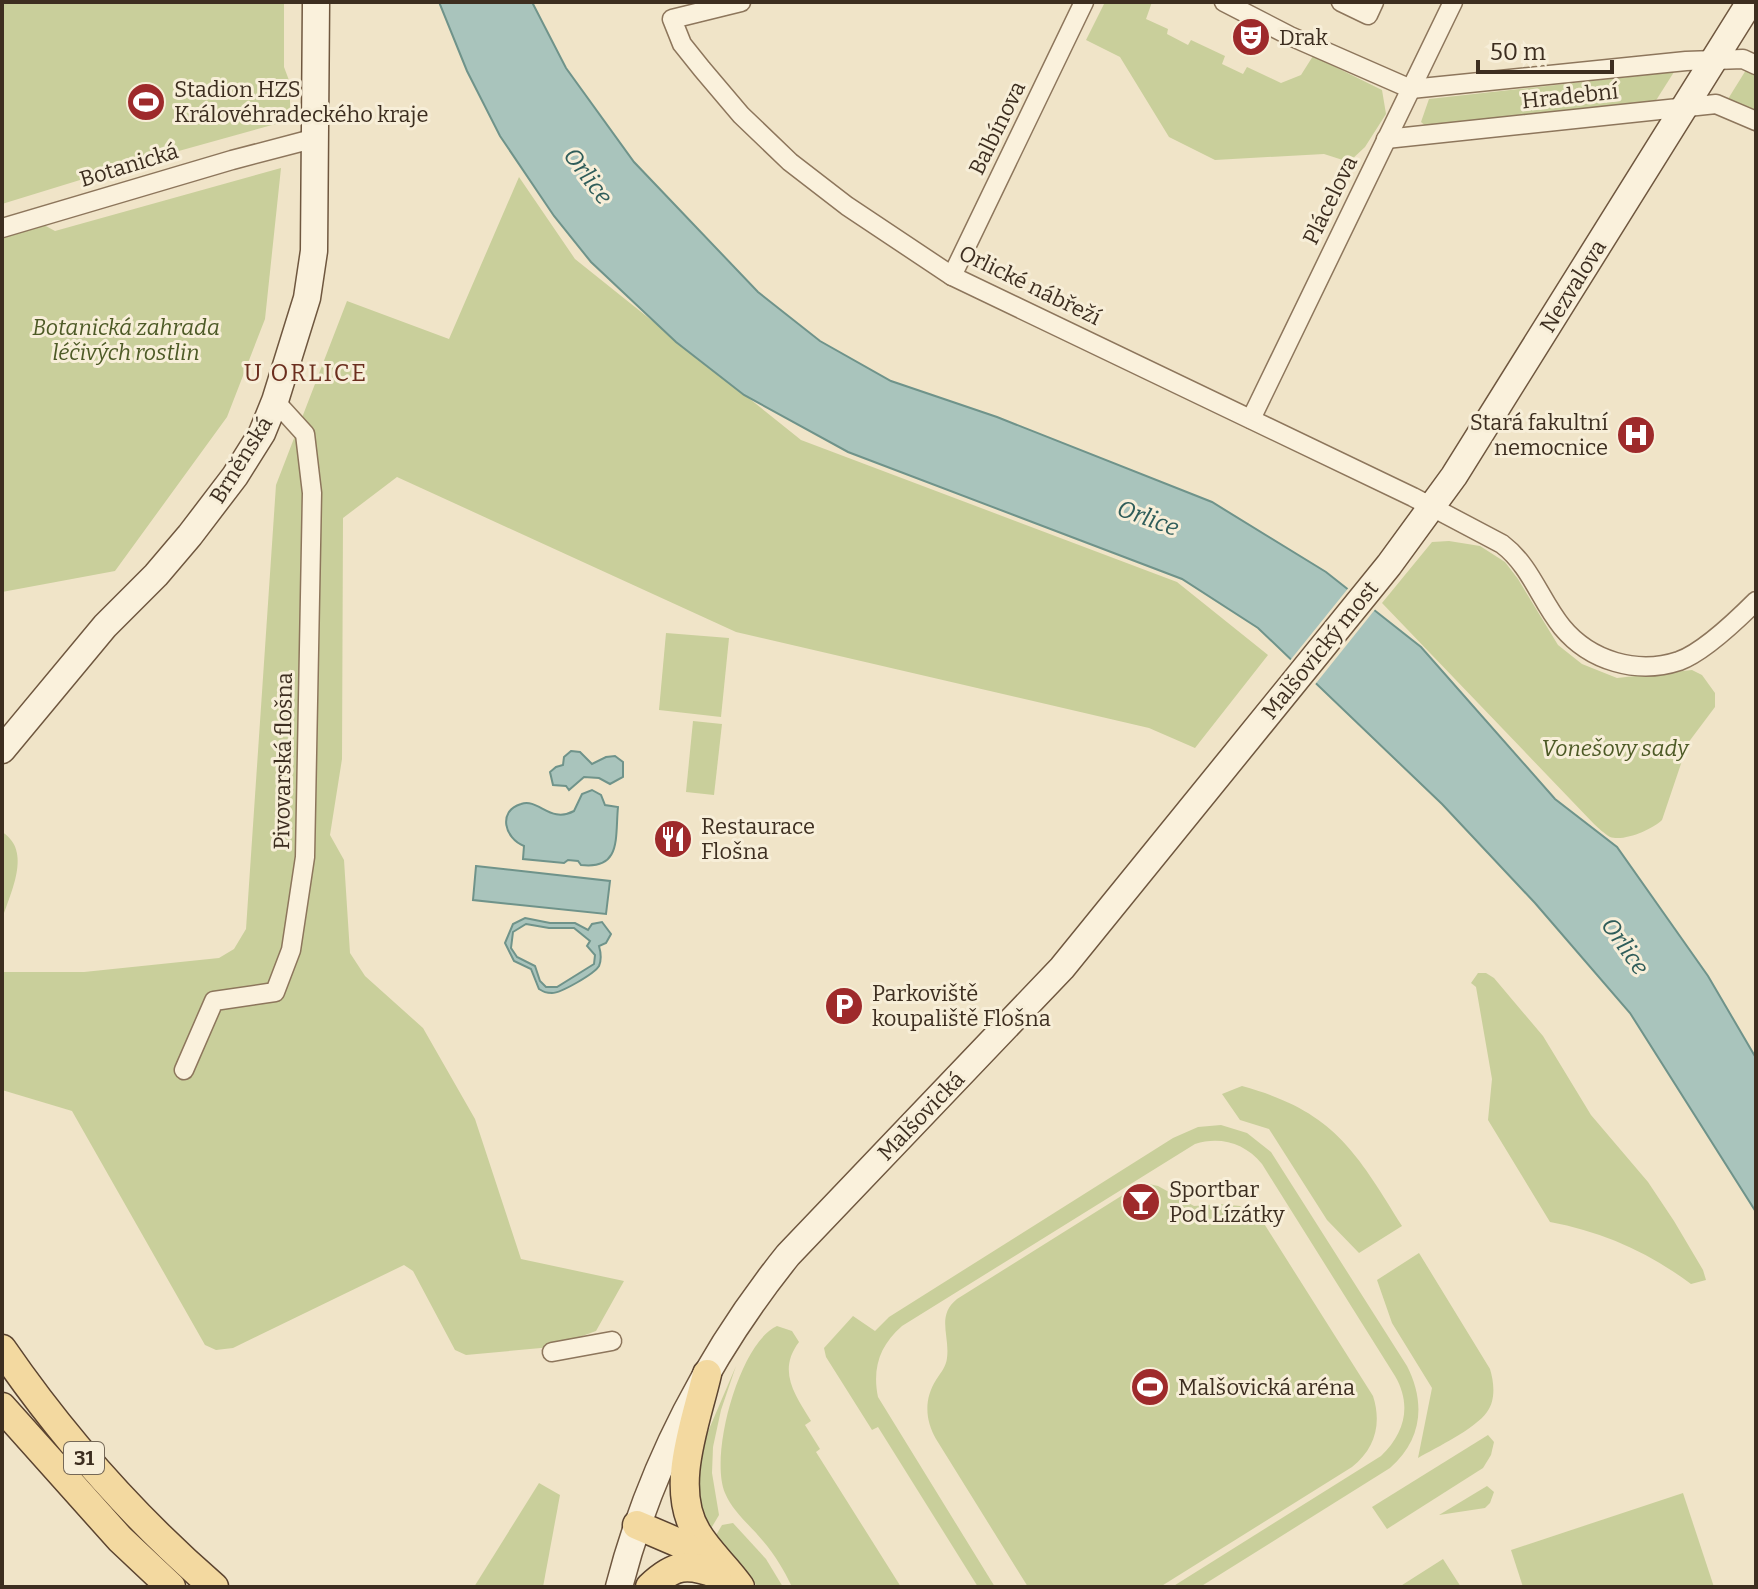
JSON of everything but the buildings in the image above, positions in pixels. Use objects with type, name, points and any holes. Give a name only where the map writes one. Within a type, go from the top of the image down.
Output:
[{"type":"main road","name":"31","points":[[2,1349],[98,1475],[160,1539],[214,1587]]},
{"type":"main road","points":[[707,1374],[686,1468],[684,1496],[688,1516],[698,1535],[740,1587]]},
{"type":"main road","name":"31","points":[[2,1407],[100,1518],[171,1587]]},
{"type":"main road","points":[[637,1525],[698,1554],[740,1587]]},
{"type":"main road","points":[[650,1587],[675,1568],[690,1566],[719,1574],[740,1587]]},
{"type":"street","name":"Brněnská","points":[[2,750],[105,626],[156,575],[190,535],[235,476],[262,433],[294,347],[307,298],[314,251],[316,2]]},
{"type":"street","name":"Orlické nábřeží","points":[[741,2],[672,19],[682,44],[741,115],[790,162],[847,206],[952,276],[1251,419],[1502,544],[1515,553],[1563,629],[1585,650],[1630,666],[1679,661],[1729,626],[1756,601]]},
{"type":"street","name":"Balbínova","points":[[952,276],[1084,2]]},
{"type":"street","name":"Hradební","points":[[1224,2],[1290,36],[1411,89],[1712,60],[1743,59],[1756,65]]},
{"type":"street","points":[[1342,2],[1368,15],[1374,2]]},
{"type":"street","name":"Plácelova","points":[[1251,419],[1453,2]]},
{"type":"street","name":"Nezvalova","points":[[1389,565],[1432,508],[1551,323],[1750,2]]},
{"type":"street","name":"Hradební","points":[[1386,139],[1716,104],[1756,121]]},
{"type":"street","name":"Botanická","points":[[2,228],[316,138]]},
{"type":"street","name":"Pivovarská flošna","points":[[184,1070],[214,1001],[275,992],[291,950],[305,857],[312,493],[305,434],[275,401]]},
{"type":"street","name":"Malšovický most","points":[[1251,736],[1389,565]]},
{"type":"street","name":"Malšovická","points":[[619,1587],[637,1525],[658,1471],[707,1374],[749,1306],[788,1255],[1062,968],[1251,736]]},
{"type":"street","points":[[552,1352],[612,1341]]},
{"type":"green space","name":"Stadion HZS Královéhradeckého kraje","points":[[2,2],[284,2],[284,67],[290,83],[290,120],[2,204]]},
{"type":"green space","points":[[1105,2],[1152,2],[1146,19],[1168,29],[1167,34],[1188,45],[1191,40],[1225,56],[1222,64],[1243,74],[1247,67],[1281,83],[1301,75],[1313,56],[1382,90],[1386,114],[1365,147],[1349,162],[1324,154],[1215,160],[1169,137],[1120,57],[1086,40]]},
{"type":"green space","points":[[1746,70],[1756,75],[1756,111],[1728,99]]},
{"type":"green space","points":[[1674,72],[1655,102],[1427,127],[1421,122],[1429,99]]},
{"type":"green space","name":"Botanická zahrada léčivých rostlin","points":[[281,168],[265,319],[227,417],[115,571],[2,592],[2,237],[44,225],[55,231]]},
{"type":"green space","points":[[519,177],[575,259],[801,440],[1177,582],[1268,655],[1195,748],[1149,728],[736,632],[397,477],[343,518],[342,759],[330,835],[344,860],[350,953],[365,976],[423,1028],[475,1119],[521,1259],[624,1281],[596,1331],[552,1347],[466,1355],[455,1350],[413,1271],[404,1265],[233,1348],[216,1350],[205,1345],[72,1111],[2,1090],[2,972],[84,972],[219,958],[234,949],[246,929],[276,485],[347,301],[449,339]]},
{"type":"green space","name":"Vonešovy sady","points":[[1449,541],[1480,546],[1505,562],[1558,645],[1582,664],[1617,678],[1692,670],[1702,675],[1715,693],[1715,707],[1688,743],[1658,824],[1623,838],[1604,833],[1382,603],[1432,542]]},
{"type":"green space","points":[[666,633],[729,638],[721,717],[659,710]]},
{"type":"green space","points":[[693,721],[722,724],[714,795],[686,792]]},
{"type":"green space","points":[[2,832],[11,840],[18,861],[14,885],[2,920]]},
{"type":"green space","points":[[1478,973],[1494,978],[1543,1036],[1591,1115],[1648,1182],[1703,1270],[1706,1280],[1691,1284],[1658,1262],[1624,1245],[1588,1231],[1550,1222],[1488,1120],[1492,1079],[1476,987],[1471,983]]},
{"type":"green space","points":[[1242,1086],[1273,1096],[1320,1121],[1355,1155],[1402,1226],[1359,1253],[1327,1220],[1269,1129],[1240,1120],[1222,1094]]},
{"type":"green space","points":[[1221,1125],[1247,1133],[1271,1152],[1407,1366],[1417,1394],[1418,1407],[1418,1420],[1409,1445],[1390,1468],[1200,1587],[1172,1587],[1381,1456],[1396,1438],[1404,1408],[1395,1376],[1262,1164],[1248,1151],[1232,1143],[1214,1141],[1195,1144],[902,1326],[883,1349],[876,1376],[878,1397],[995,1587],[978,1587],[878,1427],[872,1430],[826,1357],[824,1348],[853,1316],[875,1331],[889,1317],[1173,1138],[1198,1127]]},
{"type":"green space","name":"Malšovická aréna","points":[[1149,1184],[1194,1206],[1240,1206],[1263,1222],[1373,1396],[1377,1416],[1374,1435],[1366,1452],[1352,1467],[1160,1587],[1028,1587],[936,1439],[930,1424],[927,1410],[929,1395],[947,1358],[947,1312],[957,1299],[1134,1188]]},
{"type":"green space","points":[[1419,1253],[1490,1369],[1493,1391],[1490,1407],[1474,1425],[1418,1458],[1432,1388],[1392,1323],[1377,1280]]},
{"type":"green space","points":[[777,1326],[792,1331],[799,1342],[789,1363],[789,1373],[794,1392],[811,1421],[805,1425],[820,1449],[816,1452],[901,1587],[792,1587],[771,1552],[728,1500],[721,1476],[721,1454],[731,1402],[751,1354],[763,1337]]},
{"type":"green space","points":[[736,1366],[721,1410],[713,1447],[712,1473],[719,1515],[709,1532],[697,1512],[698,1455]]},
{"type":"green space","points":[[1488,1435],[1494,1442],[1483,1468],[1387,1529],[1372,1507]]},
{"type":"green space","points":[[539,1483],[560,1495],[543,1587],[474,1587]]},
{"type":"green space","points":[[1487,1486],[1494,1492],[1485,1508],[1439,1515]]},
{"type":"green space","points":[[1683,1493],[1714,1587],[1523,1587],[1511,1550]]},
{"type":"green space","points":[[733,1523],[766,1559],[783,1587],[758,1587],[715,1537],[722,1525]]},
{"type":"green space","points":[[1443,1559],[1461,1587],[1399,1587]]},
{"type":"water","name":"Orlice","points":[[439,2],[532,2],[566,68],[634,162],[758,292],[820,341],[891,381],[997,417],[1212,502],[1326,572],[1421,647],[1555,799],[1617,847],[1708,976],[1756,1058],[1756,1212],[1630,1013],[1535,903],[1442,804],[1258,628],[1182,579],[848,452],[744,395],[676,342],[591,262],[554,216],[500,136],[467,71]]},
{"type":"water","points":[[571,751],[580,752],[592,764],[615,756],[623,762],[623,777],[610,784],[599,778],[584,777],[569,790],[566,786],[553,785],[550,772],[563,765],[564,757]]},
{"type":"water","points":[[592,790],[601,795],[605,805],[618,807],[616,840],[610,857],[594,865],[581,865],[578,861],[568,860],[564,863],[523,859],[524,846],[512,837],[506,825],[513,808],[527,803],[558,815],[566,814],[574,811],[582,794]]},
{"type":"water","points":[[476,866],[610,881],[606,914],[473,900]]},
{"type":"water","points":[[525,918],[550,923],[575,923],[588,930],[592,924],[602,922],[611,934],[606,943],[599,946],[601,961],[596,969],[570,987],[548,993],[539,989],[531,969],[514,961],[505,943],[513,924]],"holes":[[[526,924],[574,928],[590,941],[587,946],[595,955],[594,964],[557,987],[546,987],[540,981],[535,966],[517,957],[511,948],[513,932]]]},
{"type":"pier","points":[[1350,586],[1377,607],[1313,687],[1288,663]]},
{"type":"place","name":"Drak","points":[[1251,37]]},
{"type":"place","name":"Stadion HZS Královéhradeckého kraje","points":[[146,102]]},
{"type":"place","name":"Stará fakultní nemocnice","points":[[1636,435]]},
{"type":"place","name":"Restaurace Flošna","points":[[673,839]]},
{"type":"place","name":"Parkoviště koupaliště Flošna","points":[[844,1006]]},
{"type":"place","name":"Sportbar Pod Lízátky","points":[[1141,1202]]},
{"type":"place","name":"Malšovická aréna","points":[[1150,1387]]},
{"type":"district","name":"U ORLICE","points":[[306,373]]}]
